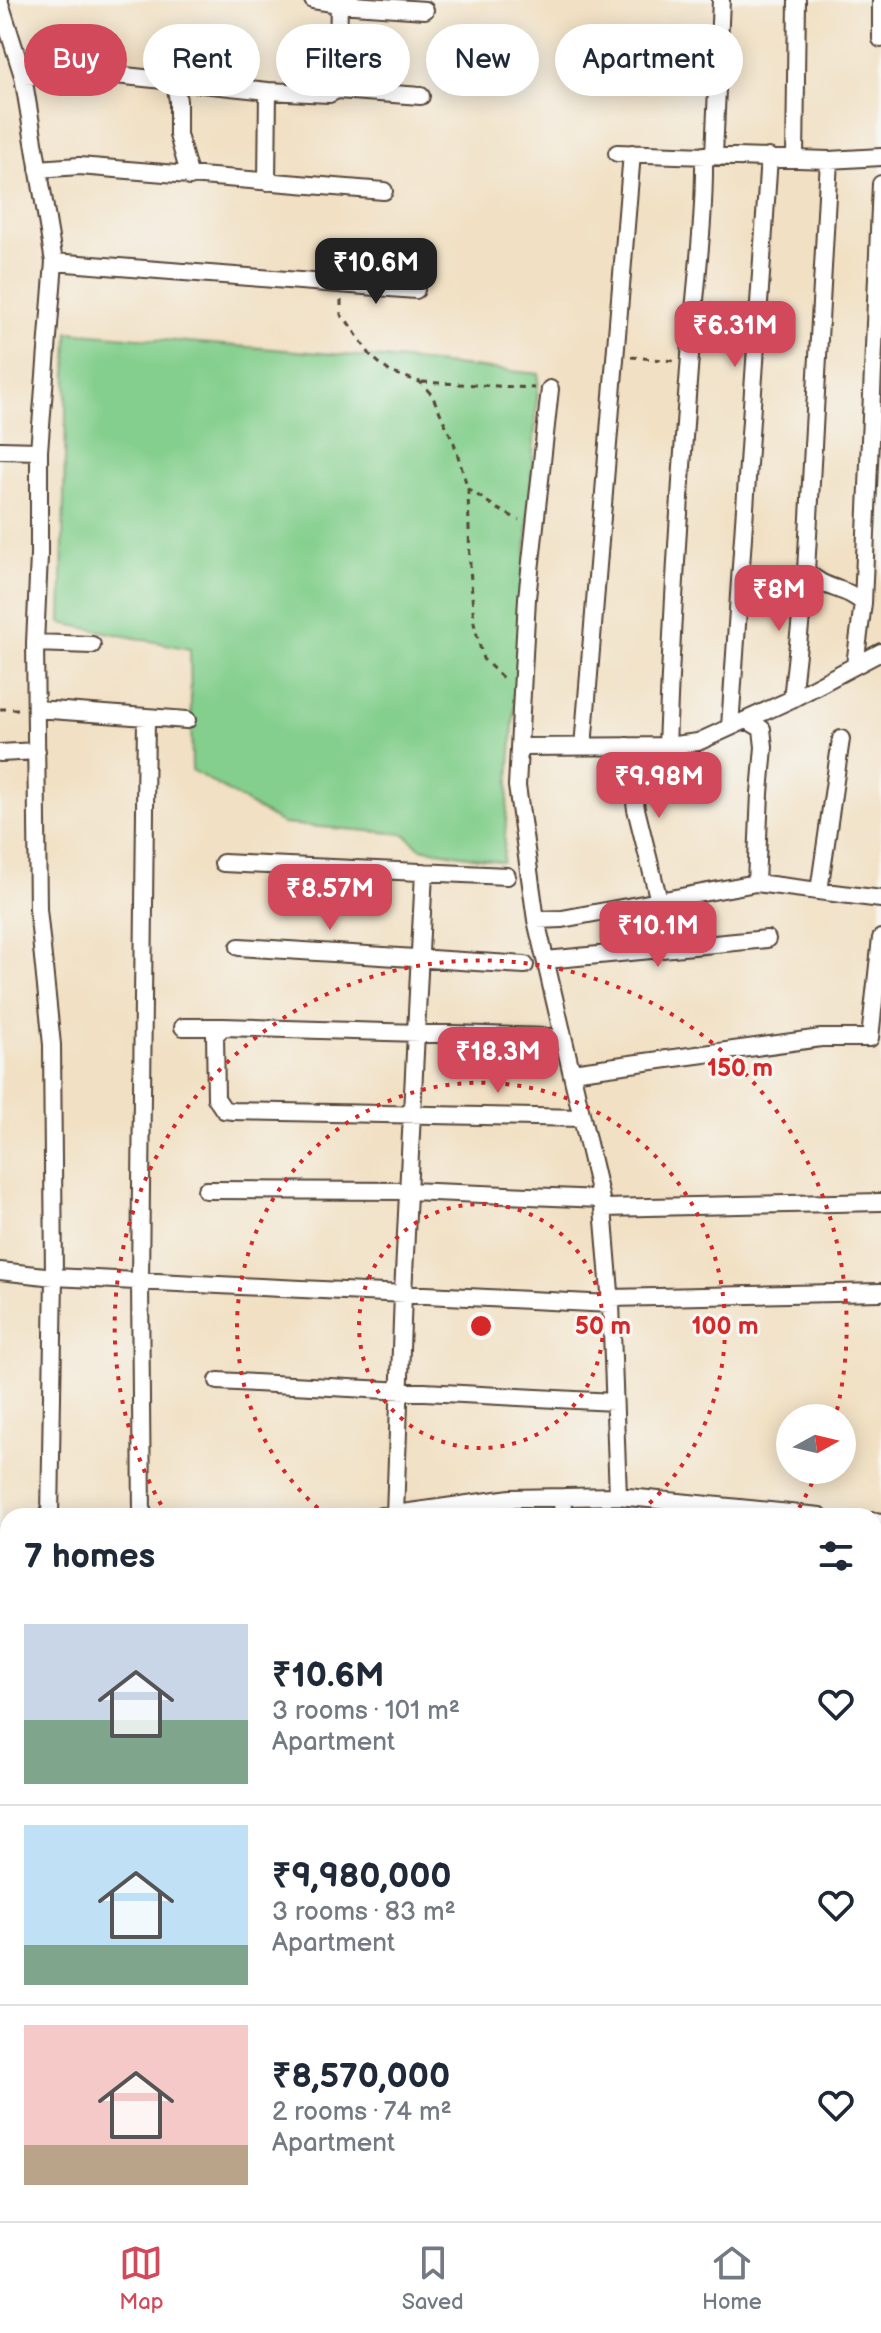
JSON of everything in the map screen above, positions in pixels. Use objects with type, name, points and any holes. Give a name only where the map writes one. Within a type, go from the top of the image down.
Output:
[{"type":"street","points":[[313,0],[425,10]]},
{"type":"street","points":[[720,24],[721,0]]},
{"type":"street","points":[[795,157],[797,0]]},
{"type":"street","points":[[881,0],[881,39]]},
{"type":"street","points":[[0,3],[23,76],[54,262],[39,451],[35,643],[38,909],[52,1045],[54,1277],[50,1508]]},
{"type":"street","points":[[339,4],[339,24]]},
{"type":"street","points":[[23,76],[106,74],[143,78]]},
{"type":"street","points":[[260,90],[276,91]]},
{"type":"street","points":[[267,182],[268,91]]},
{"type":"street","points":[[410,95],[421,96]]},
{"type":"street","points":[[177,96],[178,135],[190,177]]},
{"type":"street","points":[[667,746],[674,578],[689,362],[715,96]]},
{"type":"street","points":[[583,747],[615,356],[624,153],[829,160],[881,157]]},
{"type":"street","points":[[730,727],[769,157]]},
{"type":"street","points":[[792,699],[806,571],[829,160]]},
{"type":"street","points":[[38,169],[79,166],[384,191]]},
{"type":"street","points":[[855,665],[863,603],[881,184]]},
{"type":"street","points":[[54,262],[416,290]]},
{"type":"street","points":[[550,389],[527,598],[517,786],[536,920],[602,1203],[610,1301],[618,1496]]},
{"type":"street","points":[[0,450],[39,451]]},
{"type":"street","points":[[806,571],[817,583],[853,594],[863,603]]},
{"type":"street","points":[[35,643],[92,645]]},
{"type":"street","points":[[520,747],[667,746],[698,742],[792,699],[881,652]]},
{"type":"street","points":[[37,709],[187,720]]},
{"type":"street","points":[[142,1508],[140,1281],[146,717]]},
{"type":"street","points":[[747,720],[762,729],[764,747],[756,883]]},
{"type":"street","points":[[819,891],[841,739]]},
{"type":"street","points":[[627,746],[636,809],[659,901]]},
{"type":"street","points":[[0,753],[37,751]]},
{"type":"street","points":[[223,863],[507,876]]},
{"type":"street","points":[[389,1508],[399,1390],[424,872]]},
{"type":"street","points":[[536,920],[562,919],[756,883],[881,899]]},
{"type":"street","points":[[572,1072],[821,1038],[870,1038],[881,938]]},
{"type":"street","points":[[546,960],[767,939]]},
{"type":"street","points":[[239,947],[525,965]]},
{"type":"street","points":[[183,1027],[549,1037]]},
{"type":"street","points":[[223,1027],[215,1035],[216,1098],[224,1110],[582,1118]]},
{"type":"street","points":[[206,1190],[408,1191],[602,1203],[881,1202]]},
{"type":"street","points":[[0,1271],[54,1277],[610,1301],[881,1292]]},
{"type":"street","points":[[218,1381],[614,1402]]},
{"type":"street","points":[[439,1508],[511,1498],[618,1496],[739,1508]]},
{"type":"street","points":[[562,1508],[564,1497]]},
{"type":"lane","points":[[510,1508],[511,1498]]},
{"type":"path","points":[[340,283],[341,315],[371,356],[390,372],[420,382],[550,389]]},
{"type":"path","points":[[615,356],[689,362]]},
{"type":"path","points":[[420,382],[432,395],[468,489],[474,623],[483,659],[502,679],[523,693]]},
{"type":"path","points":[[468,489],[521,521],[534,533]]},
{"type":"green space","points":[[68,332],[539,374],[503,862],[420,848],[405,834],[283,824],[192,770],[190,649],[61,623]]}]
